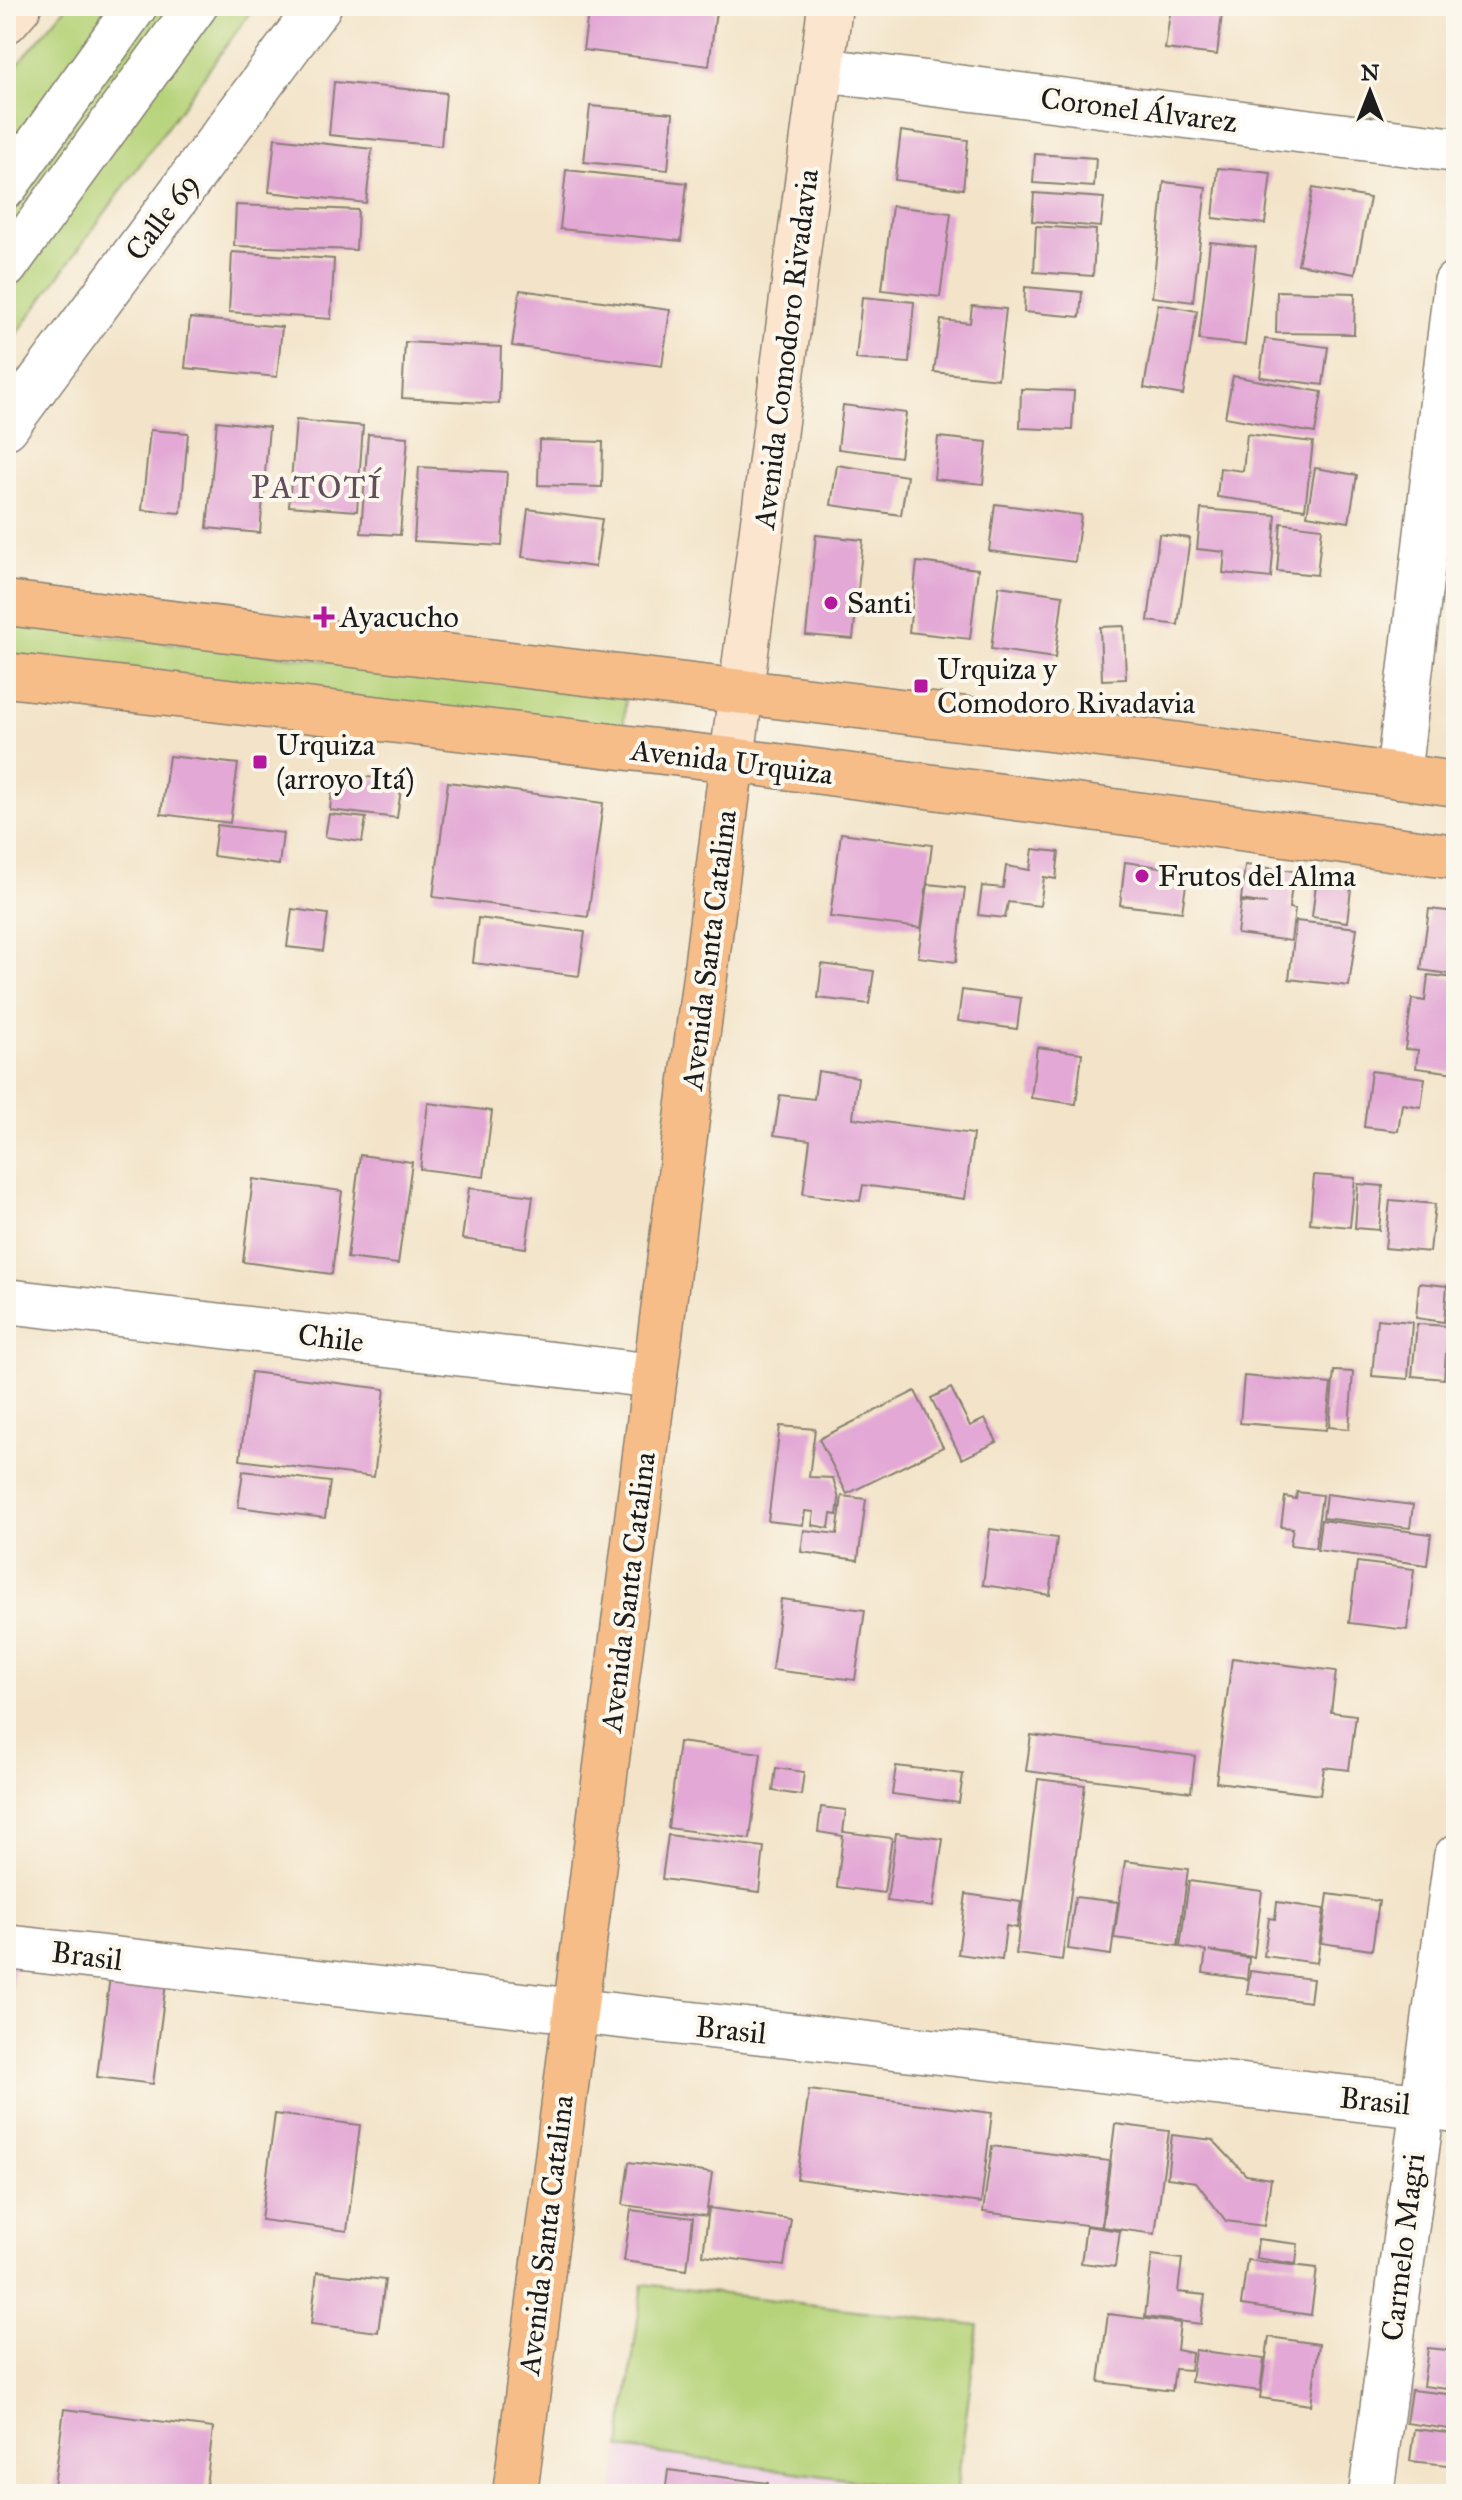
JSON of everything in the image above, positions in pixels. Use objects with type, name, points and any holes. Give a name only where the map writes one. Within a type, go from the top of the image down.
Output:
[{"type":"main road","points":[[6,21],[19,6]]},
{"type":"main road","name":"Avenida Comodoro Rivadavia","points":[[742,691],[830,6]]},
{"type":"main road","points":[[6,603],[1173,744],[1456,784]]},
{"type":"main road","name":"Avenida Urquiza","points":[[6,675],[732,760],[1456,857]]},
{"type":"main road","name":"Avenida Santa Catalina","points":[[515,2494],[742,691]]},
{"type":"street","points":[[6,187],[136,6]]},
{"type":"street","points":[[6,267],[196,6]]},
{"type":"street","name":"Calle 69","points":[[6,427],[319,6]]},
{"type":"street","name":"Coronel Álvarez","points":[[822,70],[1456,150]]},
{"type":"street","points":[[1398,776],[1456,283]]},
{"type":"street","name":"Chile","points":[[6,1301],[655,1376]]},
{"type":"street","name":"Carmelo Magri","points":[[1371,2494],[1438,2108],[1456,1857]]},
{"type":"street","name":"Brasil","points":[[6,1947],[1438,2108]]},
{"type":"shaded area","points":[[619,2449],[950,2494],[613,2494]]},
{"type":"green space","points":[[67,6],[255,6],[6,349],[6,78]]},
{"type":"green space","points":[[6,625],[626,694],[623,734],[6,661]]},
{"type":"green space","points":[[643,2284],[978,2325],[956,2494],[620,2448]]},
{"type":"building","points":[[589,6],[676,6],[716,11],[709,66],[583,50]]},
{"type":"building","points":[[921,6],[953,6],[952,13]]},
{"type":"building","points":[[1171,6],[1223,6],[1217,55],[1165,49]]},
{"type":"building","points":[[334,82],[446,93],[441,146],[329,135]]},
{"type":"building","points":[[590,106],[673,113],[668,170],[584,162]]},
{"type":"building","points":[[901,131],[968,140],[963,189],[895,180]]},
{"type":"building","points":[[275,138],[372,149],[366,203],[269,192]]},
{"type":"building","points":[[1035,154],[1096,158],[1094,187],[1033,183]]},
{"type":"building","points":[[1218,168],[1271,173],[1265,224],[1213,218]]},
{"type":"building","points":[[566,170],[687,183],[681,241],[560,229]]},
{"type":"building","points":[[1164,182],[1206,187],[1193,302],[1152,297]]},
{"type":"building","points":[[1313,188],[1370,198],[1355,274],[1298,264]]},
{"type":"building","points":[[1034,193],[1104,198],[1101,227],[1032,221]]},
{"type":"building","points":[[236,205],[358,210],[356,250],[234,246]]},
{"type":"building","points":[[892,206],[951,213],[940,297],[882,290]]},
{"type":"building","points":[[1036,226],[1096,230],[1093,276],[1034,272]]},
{"type":"building","points":[[1210,242],[1256,247],[1245,345],[1199,340]]},
{"type":"building","points":[[232,252],[334,259],[331,319],[229,312]]},
{"type":"building","points":[[1025,287],[1082,292],[1080,317],[1024,312]]},
{"type":"building","points":[[520,290],[670,310],[662,366],[512,346]]},
{"type":"building","points":[[1277,291],[1355,293],[1354,334],[1276,333]]},
{"type":"building","points":[[862,297],[914,302],[909,363],[856,359]]},
{"type":"building","points":[[1158,304],[1197,311],[1183,395],[1144,388]]},
{"type":"building","points":[[972,306],[1006,309],[998,379],[934,372],[941,320],[970,323]]},
{"type":"building","points":[[190,318],[282,327],[277,377],[185,368]]},
{"type":"building","points":[[1265,339],[1328,347],[1323,385],[1260,377]]},
{"type":"building","points":[[405,342],[501,347],[499,404],[402,398]]},
{"type":"building","points":[[1233,376],[1322,392],[1315,433],[1225,417]]},
{"type":"building","points":[[1021,389],[1074,391],[1072,430],[1020,428]]},
{"type":"building","points":[[843,405],[906,413],[900,457],[838,449]]},
{"type":"building","points":[[296,420],[363,426],[357,511],[289,506]]},
{"type":"building","points":[[217,421],[269,427],[260,533],[207,528]]},
{"type":"building","points":[[150,430],[188,433],[181,513],[142,510]]},
{"type":"building","points":[[368,434],[408,437],[400,535],[361,533]]},
{"type":"building","points":[[1247,434],[1313,442],[1305,509],[1217,497],[1220,468],[1243,471]]},
{"type":"building","points":[[938,437],[987,442],[983,484],[934,479]]},
{"type":"building","points":[[539,440],[603,442],[602,487],[538,485]]},
{"type":"building","points":[[837,465],[907,476],[901,515],[831,505]]},
{"type":"building","points":[[419,467],[507,472],[502,546],[414,541]]},
{"type":"building","points":[[1315,468],[1357,475],[1349,522],[1307,515]]},
{"type":"building","points":[[995,504],[1081,515],[1075,562],[989,551]]},
{"type":"building","points":[[528,509],[602,519],[595,567],[522,557]]},
{"type":"building","points":[[1201,509],[1276,515],[1271,578],[1223,573],[1225,552],[1197,549]]},
{"type":"building","points":[[1281,523],[1322,528],[1317,575],[1277,571]]},
{"type":"building","points":[[1159,534],[1190,538],[1178,625],[1148,621]]},
{"type":"building","points":[[816,535],[863,540],[853,639],[806,635]]},
{"type":"building","points":[[917,562],[978,569],[970,639],[909,632]]},
{"type":"building","points":[[999,586],[1063,595],[1055,658],[991,649]]},
{"type":"building","points":[[1124,626],[1126,679],[1102,680],[1100,627]]},
{"type":"building","points":[[169,756],[238,764],[230,823],[161,814]]},
{"type":"building","points":[[334,772],[402,782],[397,818],[330,810]]},
{"type":"building","points":[[448,782],[603,803],[588,917],[433,897]]},
{"type":"building","points":[[329,814],[366,818],[362,842],[325,837]]},
{"type":"building","points":[[217,825],[283,833],[279,865],[213,856]]},
{"type":"building","points":[[841,833],[932,845],[921,928],[830,917]]},
{"type":"building","points":[[1033,849],[1059,852],[1056,879],[1044,877],[1040,906],[1008,902],[1005,918],[978,915],[982,886],[1003,888],[1006,866],[1030,870]]},
{"type":"building","points":[[1125,862],[1188,871],[1182,912],[1120,905]]},
{"type":"building","points":[[1245,865],[1294,871],[1289,908],[1295,909],[1291,941],[1237,934],[1241,902],[1267,904],[1241,900]]},
{"type":"building","points":[[928,884],[965,888],[956,962],[918,957]]},
{"type":"building","points":[[1316,884],[1351,889],[1347,922],[1312,917]]},
{"type":"building","points":[[292,909],[328,914],[323,951],[287,947]]},
{"type":"building","points":[[1429,909],[1456,912],[1456,975],[1421,970]]},
{"type":"building","points":[[478,918],[585,932],[579,976],[473,963]]},
{"type":"building","points":[[1296,921],[1357,928],[1349,986],[1289,979]]},
{"type":"building","points":[[822,964],[874,971],[869,1004],[818,998]]},
{"type":"building","points":[[1428,975],[1456,978],[1456,1073],[1416,1068],[1418,1050],[1405,1049],[1412,999],[1425,1001]]},
{"type":"building","points":[[962,990],[1021,998],[1017,1029],[958,1021]]},
{"type":"building","points":[[1037,1047],[1082,1053],[1076,1104],[1031,1098]]},
{"type":"building","points":[[818,1071],[858,1077],[853,1118],[973,1134],[965,1199],[863,1185],[860,1201],[803,1194],[810,1140],[774,1135],[780,1095],[814,1099]]},
{"type":"building","points":[[1371,1071],[1425,1078],[1421,1107],[1402,1104],[1398,1131],[1364,1127]]},
{"type":"building","points":[[428,1103],[492,1111],[484,1177],[420,1169]]},
{"type":"building","points":[[360,1155],[412,1162],[398,1264],[347,1258]]},
{"type":"building","points":[[1314,1175],[1355,1178],[1350,1227],[1310,1223]]},
{"type":"building","points":[[253,1179],[342,1191],[332,1274],[243,1262]]},
{"type":"building","points":[[1358,1184],[1383,1186],[1379,1230],[1355,1228]]},
{"type":"building","points":[[469,1188],[533,1196],[526,1248],[462,1239]]},
{"type":"building","points":[[1390,1200],[1435,1204],[1430,1252],[1385,1248]]},
{"type":"building","points":[[1419,1283],[1447,1286],[1444,1322],[1416,1318]]},
{"type":"building","points":[[1377,1319],[1412,1322],[1408,1379],[1372,1376]]},
{"type":"building","points":[[1417,1324],[1448,1326],[1444,1379],[1412,1376]]},
{"type":"building","points":[[1334,1371],[1353,1372],[1349,1429],[1329,1427]]},
{"type":"building","points":[[251,1372],[385,1389],[374,1477],[240,1460]]},
{"type":"building","points":[[1244,1376],[1331,1384],[1326,1430],[1240,1423]]},
{"type":"building","points":[[951,1388],[970,1426],[985,1419],[997,1442],[962,1459],[931,1398]]},
{"type":"building","points":[[915,1391],[943,1447],[847,1494],[819,1439]]},
{"type":"building","points":[[780,1426],[815,1429],[809,1477],[833,1478],[839,1499],[837,1515],[831,1514],[829,1528],[812,1525],[814,1512],[805,1511],[803,1525],[768,1521]]},
{"type":"building","points":[[243,1471],[330,1482],[325,1518],[238,1507]]},
{"type":"building","points":[[1297,1492],[1322,1495],[1315,1548],[1290,1545],[1293,1528],[1281,1527],[1285,1497],[1296,1499]]},
{"type":"building","points":[[1326,1494],[1413,1505],[1410,1528],[1323,1518]]},
{"type":"building","points":[[842,1496],[866,1499],[858,1560],[801,1552],[804,1530],[837,1534]]},
{"type":"building","points":[[1321,1520],[1431,1534],[1427,1565],[1317,1550]]},
{"type":"building","points":[[990,1529],[1057,1538],[1050,1595],[983,1585]]},
{"type":"building","points":[[1357,1562],[1414,1569],[1407,1630],[1349,1623]]},
{"type":"building","points":[[781,1599],[865,1610],[855,1680],[772,1670]]},
{"type":"building","points":[[1232,1658],[1336,1671],[1331,1712],[1356,1715],[1349,1770],[1324,1767],[1320,1795],[1216,1782]]},
{"type":"building","points":[[1031,1735],[1195,1756],[1191,1792],[1026,1771]]},
{"type":"building","points":[[679,1742],[761,1753],[750,1839],[668,1828]]},
{"type":"building","points":[[896,1766],[963,1774],[959,1803],[892,1794]]},
{"type":"building","points":[[776,1768],[804,1772],[801,1795],[773,1791]]},
{"type":"building","points":[[1038,1779],[1085,1785],[1062,1960],[1016,1954]]},
{"type":"building","points":[[821,1807],[846,1810],[843,1832],[892,1838],[884,1893],[837,1887],[843,1836],[818,1832]]},
{"type":"building","points":[[896,1833],[943,1839],[933,1907],[887,1901]]},
{"type":"building","points":[[668,1835],[764,1847],[759,1892],[662,1879]]},
{"type":"building","points":[[1125,1861],[1188,1869],[1178,1946],[1114,1938]]},
{"type":"building","points":[[1189,1881],[1262,1891],[1254,1957],[1209,1951],[1249,1958],[1247,1979],[1203,1973],[1206,1951],[1180,1947]]},
{"type":"building","points":[[966,1894],[1021,1902],[1017,1928],[1006,1926],[1002,1960],[958,1954]]},
{"type":"building","points":[[1328,1894],[1379,1901],[1372,1950],[1321,1943]]},
{"type":"building","points":[[1075,1897],[1118,1902],[1111,1955],[1068,1949]]},
{"type":"building","points":[[1277,1902],[1324,1909],[1317,1963],[1264,1956],[1269,1918],[1275,1919]]},
{"type":"building","points":[[6,1964],[14,1965],[8,2017],[6,2017]]},
{"type":"building","points":[[1250,1971],[1313,1979],[1310,2002],[1247,1994]]},
{"type":"building","points":[[110,1976],[166,1983],[153,2084],[97,2077]]},
{"type":"building","points":[[809,2090],[992,2113],[981,2203],[797,2179]]},
{"type":"building","points":[[275,2114],[360,2125],[347,2231],[261,2220]]},
{"type":"building","points":[[1115,2124],[1169,2131],[1155,2234],[1102,2227]]},
{"type":"building","points":[[1172,2135],[1213,2140],[1246,2175],[1271,2179],[1264,2226],[1226,2221],[1196,2182],[1167,2178]]},
{"type":"building","points":[[992,2146],[1109,2161],[1101,2227],[983,2212]]},
{"type":"building","points":[[629,2162],[712,2173],[706,2216],[623,2205]]},
{"type":"building","points":[[709,2208],[791,2219],[784,2266],[703,2255]]},
{"type":"building","points":[[631,2210],[693,2218],[687,2270],[624,2261]]},
{"type":"building","points":[[1086,2226],[1120,2231],[1115,2267],[1081,2263]]},
{"type":"building","points":[[1258,2239],[1298,2244],[1296,2264],[1256,2258]]},
{"type":"building","points":[[1152,2255],[1182,2259],[1178,2292],[1205,2295],[1201,2324],[1145,2317]]},
{"type":"building","points":[[1247,2260],[1317,2268],[1311,2315],[1241,2305]]},
{"type":"building","points":[[317,2272],[385,2280],[378,2332],[311,2324]]},
{"type":"building","points":[[1108,2314],[1180,2323],[1177,2350],[1192,2353],[1190,2370],[1175,2369],[1172,2391],[1099,2382]]},
{"type":"building","points":[[1269,2337],[1319,2344],[1311,2405],[1260,2398]]},
{"type":"building","points":[[1428,2348],[1456,2351],[1456,2390],[1423,2386]]},
{"type":"building","points":[[1195,2350],[1264,2359],[1260,2391],[1191,2382]]},
{"type":"building","points":[[1411,2390],[1456,2395],[1456,2430],[1406,2423]]},
{"type":"building","points":[[64,2409],[213,2428],[205,2494],[53,2494]]},
{"type":"building","points":[[1414,2429],[1456,2434],[1456,2466],[1410,2461]]},
{"type":"building","points":[[668,2470],[768,2483],[767,2494],[665,2494]]},
{"type":"place","name":"Santi","points":[[831,603]]},
{"type":"place","name":"Ayacucho","points":[[324,617]]},
{"type":"place","name":"Urquiza y Comodoro Rivadavia","points":[[921,686]]},
{"type":"place","name":"Urquiza (arroyo Itá)","points":[[260,762]]},
{"type":"place","name":"Frutos del Alma","points":[[1142,876]]},
{"type":"district","name":"PATOTÍ","points":[[317,487]]}]
